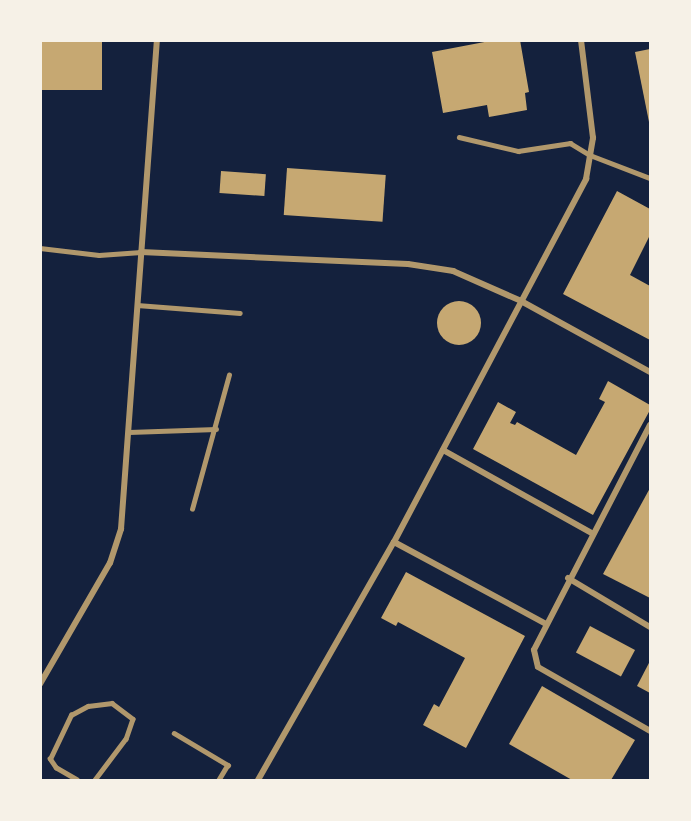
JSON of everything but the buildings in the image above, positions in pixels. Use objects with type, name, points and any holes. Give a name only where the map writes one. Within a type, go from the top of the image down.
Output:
[{"type":"street","points":[[40,684],[110,563],[121,529],[158,40]]},
{"type":"street","points":[[258,780],[394,542],[586,179],[593,138],[581,40]]},
{"type":"street","points":[[141,252],[408,264],[469,277],[521,302],[651,372]]},
{"type":"street","points":[[651,425],[568,578],[534,650],[538,667],[651,731]]},
{"type":"street","points":[[443,450],[593,534]]},
{"type":"street","points":[[394,542],[546,624]]},
{"type":"street","points":[[568,578],[651,627]]},
{"type":"lane","points":[[459,137],[518,151],[570,143],[590,155],[651,178]]},
{"type":"lane","points":[[40,248],[99,255],[141,252]]},
{"type":"lane","points":[[137,305],[240,313]]},
{"type":"lane","points":[[192,509],[216,429],[229,375]]},
{"type":"lane","points":[[129,432],[216,429]]},
{"type":"lane","points":[[77,780],[56,768],[50,759],[71,715],[88,706],[112,703],[133,719],[126,739],[95,780]]},
{"type":"lane","points":[[174,733],[228,765],[219,780]]}]
